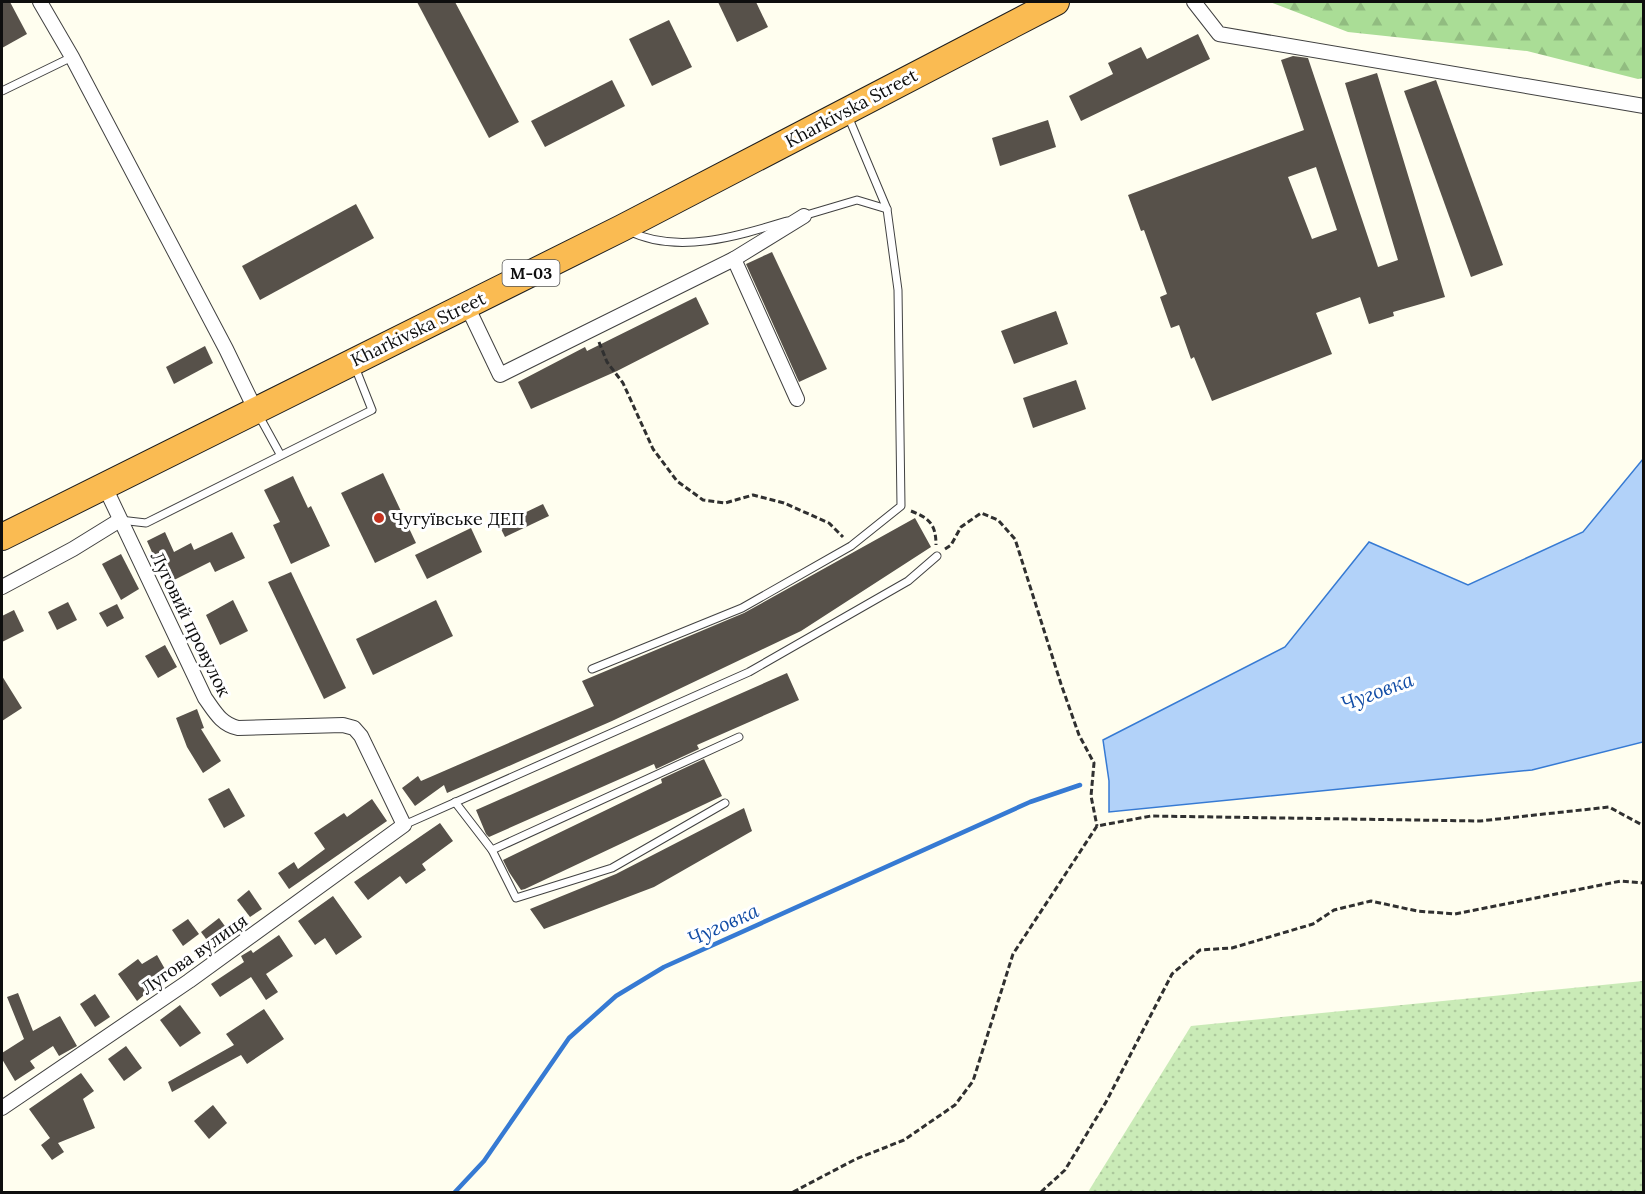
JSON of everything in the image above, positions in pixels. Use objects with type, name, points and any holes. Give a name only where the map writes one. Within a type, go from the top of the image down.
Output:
[{"type":"highway","name":"Kharkivska Street","points":[[2,537],[622,228],[1056,2]]},
{"type":"street","points":[[40,2],[72,57],[226,349],[255,409]]},
{"type":"street","points":[[1194,2],[1219,34],[1644,106]]},
{"type":"street","points":[[467,306],[500,375],[734,260],[804,216]]},
{"type":"street","points":[[734,260],[797,399]]},
{"type":"street","name":"Луговий провулок","points":[[104,485],[205,698],[218,717],[227,725],[238,728],[343,725],[354,728],[361,736],[404,825]]},
{"type":"street","points":[[2,587],[74,549],[120,520]]},
{"type":"street","name":"Лугова вулиця","points":[[2,1108],[189,981],[404,825]]},
{"type":"lane","points":[[2,91],[72,57]]},
{"type":"lane","points":[[592,669],[742,608],[851,546],[901,506],[898,290],[887,209],[846,111]]},
{"type":"lane","points":[[622,228],[642,237],[688,243],[758,230],[857,200],[887,209]]},
{"type":"lane","points":[[120,520],[146,523],[372,410],[352,361]]},
{"type":"lane","points":[[255,409],[280,454]]},
{"type":"lane","points":[[404,825],[749,672],[908,581],[937,556]]},
{"type":"lane","points":[[492,850],[739,737]]},
{"type":"lane","points":[[455,802],[492,850],[516,898],[612,868],[725,803]]},
{"type":"path","points":[[594,330],[607,362],[623,383],[653,449],[677,481],[703,500],[725,503],[753,495],[784,503],[829,523],[851,546]]},
{"type":"path","points":[[901,506],[927,518],[936,533],[937,556]]},
{"type":"path","points":[[793,1192],[855,1159],[904,1140],[955,1105],[973,1081],[1013,954],[1097,826],[1091,796],[1094,763],[1079,735],[1015,539],[998,520],[981,513],[961,527],[951,545],[937,556]]},
{"type":"path","points":[[1097,826],[1151,816],[1480,821],[1609,807],[1644,826]]},
{"type":"path","points":[[1041,1192],[1065,1170],[1106,1102],[1172,974],[1200,950],[1232,948],[1313,924],[1334,910],[1371,901],[1417,911],[1455,914],[1621,881],[1644,883]]},
{"type":"green space","points":[[1270,2],[1643,2],[1643,78],[1638,79],[1527,51],[1348,32]]},
{"type":"green space","points":[[1643,981],[1643,1192],[1088,1192],[1191,1026]]},
{"type":"water","points":[[1643,459],[1643,742],[1532,770],[1109,812],[1109,781],[1103,740],[1285,647],[1369,542],[1468,585],[1583,532]]},
{"type":"building","points":[[2,2],[10,2],[27,34],[2,48]]},
{"type":"building","points":[[417,2],[455,2],[519,122],[489,138]]},
{"type":"building","points":[[718,2],[756,2],[768,27],[737,42]]},
{"type":"building","points":[[669,20],[692,67],[652,86],[629,39]]},
{"type":"building","points":[[1198,34],[1210,59],[1081,121],[1069,96],[1113,74],[1108,63],[1141,47],[1147,59]]},
{"type":"building","points":[[1293,56],[1308,58],[1378,267],[1398,260],[1345,83],[1377,73],[1445,297],[1393,312],[1394,316],[1369,324],[1360,297],[1316,313],[1332,354],[1212,401],[1194,357],[1191,359],[1179,325],[1171,328],[1160,297],[1167,294],[1144,230],[1141,231],[1128,195],[1304,130],[1281,60]],"holes":[[[1316,167],[1337,230],[1312,239],[1288,177]]]},
{"type":"building","points":[[612,80],[625,106],[545,147],[531,121]]},
{"type":"building","points":[[1436,80],[1503,265],[1471,277],[1404,91]]},
{"type":"building","points":[[1048,120],[1056,147],[1000,166],[992,138]]},
{"type":"building","points":[[356,204],[374,238],[260,300],[242,266]]},
{"type":"building","points":[[772,252],[827,369],[799,382],[746,264]]},
{"type":"building","points":[[696,297],[709,324],[617,371],[531,409],[518,382],[585,347],[587,351]]},
{"type":"building","points":[[1056,311],[1068,344],[1014,364],[1001,331]]},
{"type":"building","points":[[205,346],[213,363],[174,384],[166,367]]},
{"type":"building","points":[[1076,380],[1086,409],[1033,428],[1023,398]]},
{"type":"building","name":"Чугуївське ДЕП","points":[[383,473],[416,543],[375,563],[341,493]]},
{"type":"building","points":[[293,476],[308,508],[311,506],[330,546],[291,564],[273,525],[280,522],[264,490]]},
{"type":"building","points":[[543,504],[549,516],[505,537],[499,525]]},
{"type":"building","points":[[915,518],[931,547],[801,631],[612,721],[447,793],[444,785],[415,806],[402,788],[418,776],[421,781],[594,706],[582,681],[744,613]]},
{"type":"building","points":[[471,528],[482,552],[427,579],[415,555]]},
{"type":"building","points":[[165,532],[174,552],[191,543],[194,550],[232,532],[245,558],[215,572],[210,562],[174,580],[167,564],[159,568],[147,541]]},
{"type":"building","points":[[121,554],[139,589],[121,600],[102,564]]},
{"type":"building","points":[[291,572],[346,688],[324,699],[268,582]]},
{"type":"building","points":[[233,600],[248,631],[220,645],[206,615]]},
{"type":"building","points":[[436,600],[453,636],[373,675],[356,639]]},
{"type":"building","points":[[68,602],[77,620],[57,630],[48,612]]},
{"type":"building","points":[[117,604],[124,618],[107,627],[99,613]]},
{"type":"building","points":[[14,610],[24,631],[2,642],[2,616]]},
{"type":"building","points":[[165,645],[177,667],[158,678],[145,656]]},
{"type":"building","points":[[787,673],[799,700],[697,745],[699,749],[656,769],[654,764],[489,837],[486,834],[476,810]]},
{"type":"building","points":[[2,676],[22,708],[2,721]]},
{"type":"building","points":[[197,709],[204,728],[201,729],[221,761],[203,773],[187,747],[176,718]]},
{"type":"building","points":[[704,759],[722,796],[525,889],[521,890],[509,872],[503,860],[662,783],[661,779]]},
{"type":"building","points":[[229,788],[245,816],[224,828],[208,799]]},
{"type":"building","points":[[372,799],[387,821],[289,889],[278,873],[294,862],[298,869],[325,849],[314,833],[344,813],[347,817]]},
{"type":"building","points":[[744,808],[752,831],[654,887],[544,929],[530,909],[616,874]]},
{"type":"building","points":[[440,823],[453,841],[422,864],[426,870],[406,884],[400,876],[368,900],[354,882]]},
{"type":"building","points":[[249,890],[262,909],[250,917],[237,900]]},
{"type":"building","points":[[333,896],[362,937],[336,955],[325,938],[315,945],[298,921]]},
{"type":"building","points":[[219,918],[230,933],[212,947],[201,932]]},
{"type":"building","points":[[188,919],[199,934],[183,946],[172,930]]},
{"type":"building","points":[[279,935],[293,956],[266,974],[278,992],[266,1000],[251,977],[220,997],[211,984],[244,962],[241,956],[251,950],[253,953]]},
{"type":"building","points":[[157,955],[170,978],[151,989],[137,1001],[118,974],[138,959],[142,964]]},
{"type":"building","points":[[18,993],[33,1031],[60,1016],[77,1046],[59,1056],[53,1046],[30,1061],[35,1068],[15,1081],[2,1059],[2,1053],[24,1039],[7,997]]},
{"type":"building","points":[[95,994],[110,1017],[95,1027],[80,1004]]},
{"type":"building","points":[[180,1005],[201,1033],[180,1047],[160,1020]]},
{"type":"building","points":[[264,1009],[284,1039],[247,1064],[241,1055],[172,1092],[168,1082],[234,1045],[226,1034]]},
{"type":"building","points":[[126,1046],[142,1068],[124,1081],[108,1059]]},
{"type":"building","points":[[81,1073],[94,1091],[83,1099],[95,1128],[58,1143],[64,1152],[52,1160],[41,1145],[50,1138],[29,1109]]},
{"type":"building","points":[[213,1105],[227,1123],[209,1139],[194,1121]]},
{"type":"waterway","name":"Чуговка","points":[[455,1192],[484,1161],[569,1038],[616,996],[664,967],[1030,802],[1080,785]]},
{"type":"place","name":"Чугуївське ДЕП","points":[[379,518]]}]
